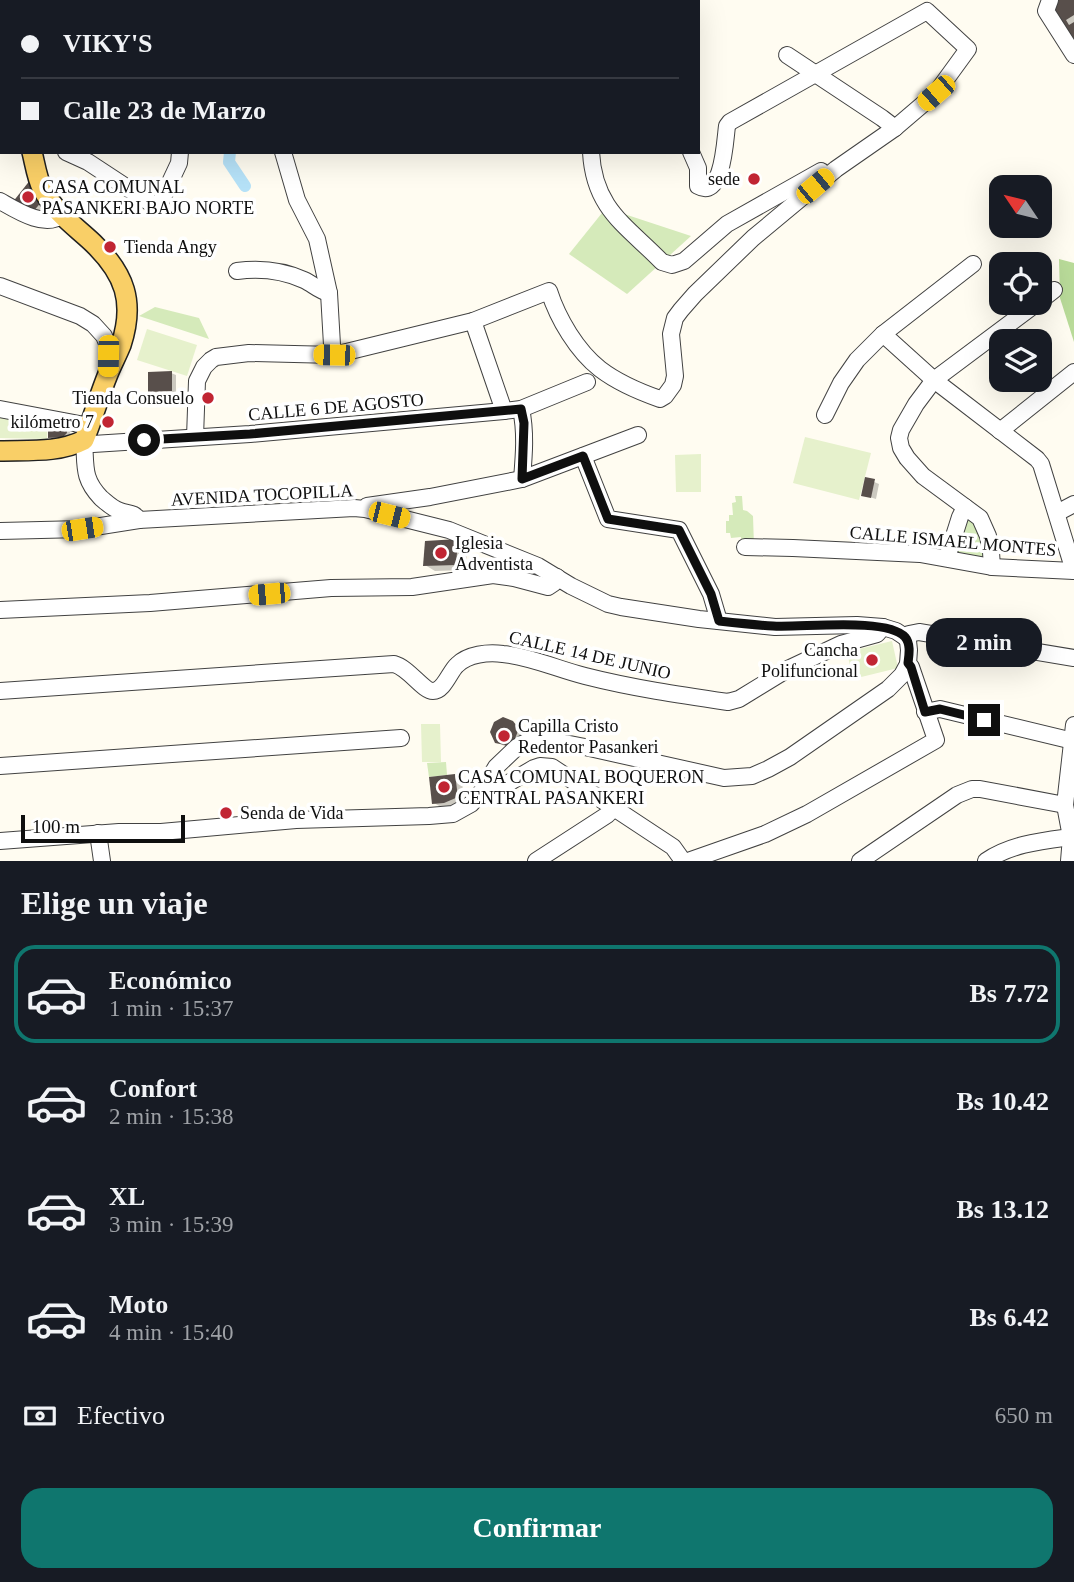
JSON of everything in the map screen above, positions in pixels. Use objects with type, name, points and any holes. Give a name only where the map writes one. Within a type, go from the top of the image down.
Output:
[{"type":"main road","points":[[0,451],[74,446],[87,433],[120,346],[128,317],[124,284],[114,265],[61,215],[42,188],[33,154]]},
{"type":"street","points":[[1048,6],[1074,55]]},
{"type":"street","points":[[195,437],[197,381],[204,367],[221,356],[334,355],[473,321],[551,297],[577,344],[600,369],[660,399],[673,385],[675,376],[671,334],[676,318],[695,294],[753,238],[836,169],[895,128],[936,93],[968,48],[927,11],[730,122],[727,126],[720,171],[713,184],[706,189],[698,186],[698,168],[692,154]]},
{"type":"street","points":[[787,55],[895,128]]},
{"type":"street","points":[[70,154],[88,162],[158,208],[173,180],[180,154]]},
{"type":"street","points":[[284,154],[297,200],[317,239],[329,293],[334,355]]},
{"type":"street","points":[[591,154],[594,177],[603,200],[662,262],[672,265],[684,261],[727,223],[831,166],[836,169]]},
{"type":"street","points":[[0,201],[39,219],[56,220],[61,215]]},
{"type":"street","points":[[825,415],[841,383],[883,334],[973,264]]},
{"type":"street","points":[[237,271],[275,271],[304,280],[329,293]]},
{"type":"street","points":[[0,286],[80,316],[93,324],[104,336],[108,373]]},
{"type":"street","points":[[992,567],[991,552],[980,518],[923,476],[907,458],[899,438],[916,404],[934,380],[1021,315]]},
{"type":"street","points":[[473,321],[504,411]]},
{"type":"street","points":[[883,334],[934,380],[1041,464],[1074,571]]},
{"type":"street","points":[[1000,431],[1074,372]]},
{"type":"street","name":"CALLE 6 DE AGOSTO","points":[[0,409],[87,433],[93,444],[250,434],[521,409],[587,382]]},
{"type":"street","points":[[521,409],[524,423],[522,479]]},
{"type":"street","points":[[87,433],[86,478],[108,505],[134,514],[139,520]]},
{"type":"street","points":[[365,509],[367,506],[430,498],[522,479],[638,435]]},
{"type":"street","points":[[583,456],[608,519],[679,530],[711,594],[719,621]]},
{"type":"street","points":[[1057,513],[1074,504]]},
{"type":"street","points":[[947,558],[965,506]]},
{"type":"street","name":"AVENIDA TOCOPILLA","points":[[0,531],[82,529],[139,520],[365,509],[449,530],[537,566],[608,604],[699,620],[775,627],[883,627],[905,636]]},
{"type":"street","name":"CALLE ISMAEL MONTES","points":[[745,547],[919,554],[992,567],[1074,571]]},
{"type":"street","points":[[0,610],[150,603],[331,588],[412,587],[493,575],[548,587],[557,578]]},
{"type":"street","name":"CALLE 14 DE JUNIO","points":[[0,691],[394,664],[406,669],[429,691],[435,691],[463,660],[470,656],[499,653],[522,656],[582,675],[646,690],[727,702],[739,699],[788,669],[841,644],[877,634],[883,627]]},
{"type":"street","points":[[0,841],[161,832],[296,820],[453,814],[464,809],[480,793],[496,767],[517,747],[528,741],[544,739],[724,778],[752,776],[790,757],[888,689],[902,675],[908,663],[909,645],[905,636],[914,632],[1074,658]]},
{"type":"street","points":[[480,793],[488,795],[534,768],[552,767],[673,847],[685,861],[765,834],[807,814],[936,740],[908,663]]},
{"type":"street","points":[[925,712],[940,709],[1073,733],[1065,805],[1071,837],[1069,861]]},
{"type":"street","points":[[0,766],[401,738]]},
{"type":"street","points":[[860,861],[957,795],[972,789],[1065,805]]},
{"type":"street","points":[[536,861],[607,816],[615,807]]},
{"type":"street","points":[[98,834],[102,861]]},
{"type":"street","points":[[986,861],[997,854],[1030,843],[1071,837]]},
{"type":"green space","points":[[606,208],[691,236],[627,294],[569,254]]},
{"type":"green space","points":[[1059,259],[1074,263],[1074,342],[1060,298]]},
{"type":"green space","points":[[155,307],[199,318],[209,339],[139,316]]},
{"type":"green space","points":[[147,329],[197,345],[187,376],[137,360]]},
{"type":"green space","points":[[0,404],[48,413],[47,439],[0,438]]},
{"type":"green space","points":[[805,437],[871,453],[859,500],[793,483]]},
{"type":"green space","points":[[701,454],[701,492],[676,492],[675,455]]},
{"type":"green space","points":[[735,496],[742,496],[743,510],[753,516],[754,546],[742,547],[741,537],[731,538],[730,533],[726,533],[726,521],[729,521],[729,515],[733,515],[732,503],[736,502]]},
{"type":"green space","points":[[967,520],[977,521],[985,561],[952,557]]},
{"type":"green space","name":"Cancha Polifuncional","points":[[892,641],[898,668],[853,679],[847,652]]},
{"type":"green space","points":[[421,724],[440,724],[441,762],[422,762]]},
{"type":"green space","points":[[446,762],[447,775],[429,777],[427,763]]},
{"type":"building","points":[[1059,0],[1074,0],[1074,15],[1066,20],[1069,25],[1074,22],[1072,39],[1054,10]]},
{"type":"building","name":"CASA COMUNAL PASANKERI BAJO NORTE","points":[[31,179],[42,201],[33,212],[12,203]]},
{"type":"building","points":[[172,371],[172,391],[148,392],[148,372]]},
{"type":"building","points":[[48,423],[66,427],[67,433],[63,437],[48,438]]},
{"type":"building","points":[[865,477],[875,479],[871,498],[861,496]]},
{"type":"building","name":"Iglesia Adventista","points":[[458,539],[456,565],[423,566],[425,541]]},
{"type":"building","name":"Capilla Cristo Redentor Pasankeri","points":[[503,717],[513,721],[519,729],[510,750],[505,745],[495,743],[490,732],[494,722]]},
{"type":"building","name":"CASA COMUNAL BOQUERON CENTRAL PASANKERI","points":[[455,774],[458,797],[444,803],[432,804],[429,777]]},
{"type":"waterway","points":[[230,154],[229,162],[245,186]]},
{"type":"place","name":"sede","points":[[754,179]]},
{"type":"place","name":"CASA COMUNAL PASANKERI BAJO NORTE","points":[[28,197]]},
{"type":"place","name":"Tienda Angy","points":[[110,247]]},
{"type":"place","name":"Tienda Consuelo","points":[[208,398]]},
{"type":"place","name":"kilómetro 7","points":[[108,422]]},
{"type":"place","name":"Iglesia Adventista","points":[[441,553]]},
{"type":"place","name":"Cancha Polifuncional","points":[[872,660]]},
{"type":"place","name":"Capilla Cristo Redentor Pasankeri","points":[[504,736]]},
{"type":"place","name":"CASA COMUNAL BOQUERON CENTRAL PASANKERI","points":[[444,787]]},
{"type":"place","name":"Senda de Vida","points":[[226,813]]},
{"type":"route","points":[[144,440],[250,434],[521,409],[525,444],[522,479],[583,456],[608,519],[679,530],[711,594],[719,621],[775,627],[857,625],[895,631],[908,640],[908,663],[925,712],[940,709],[984,720]]}]
